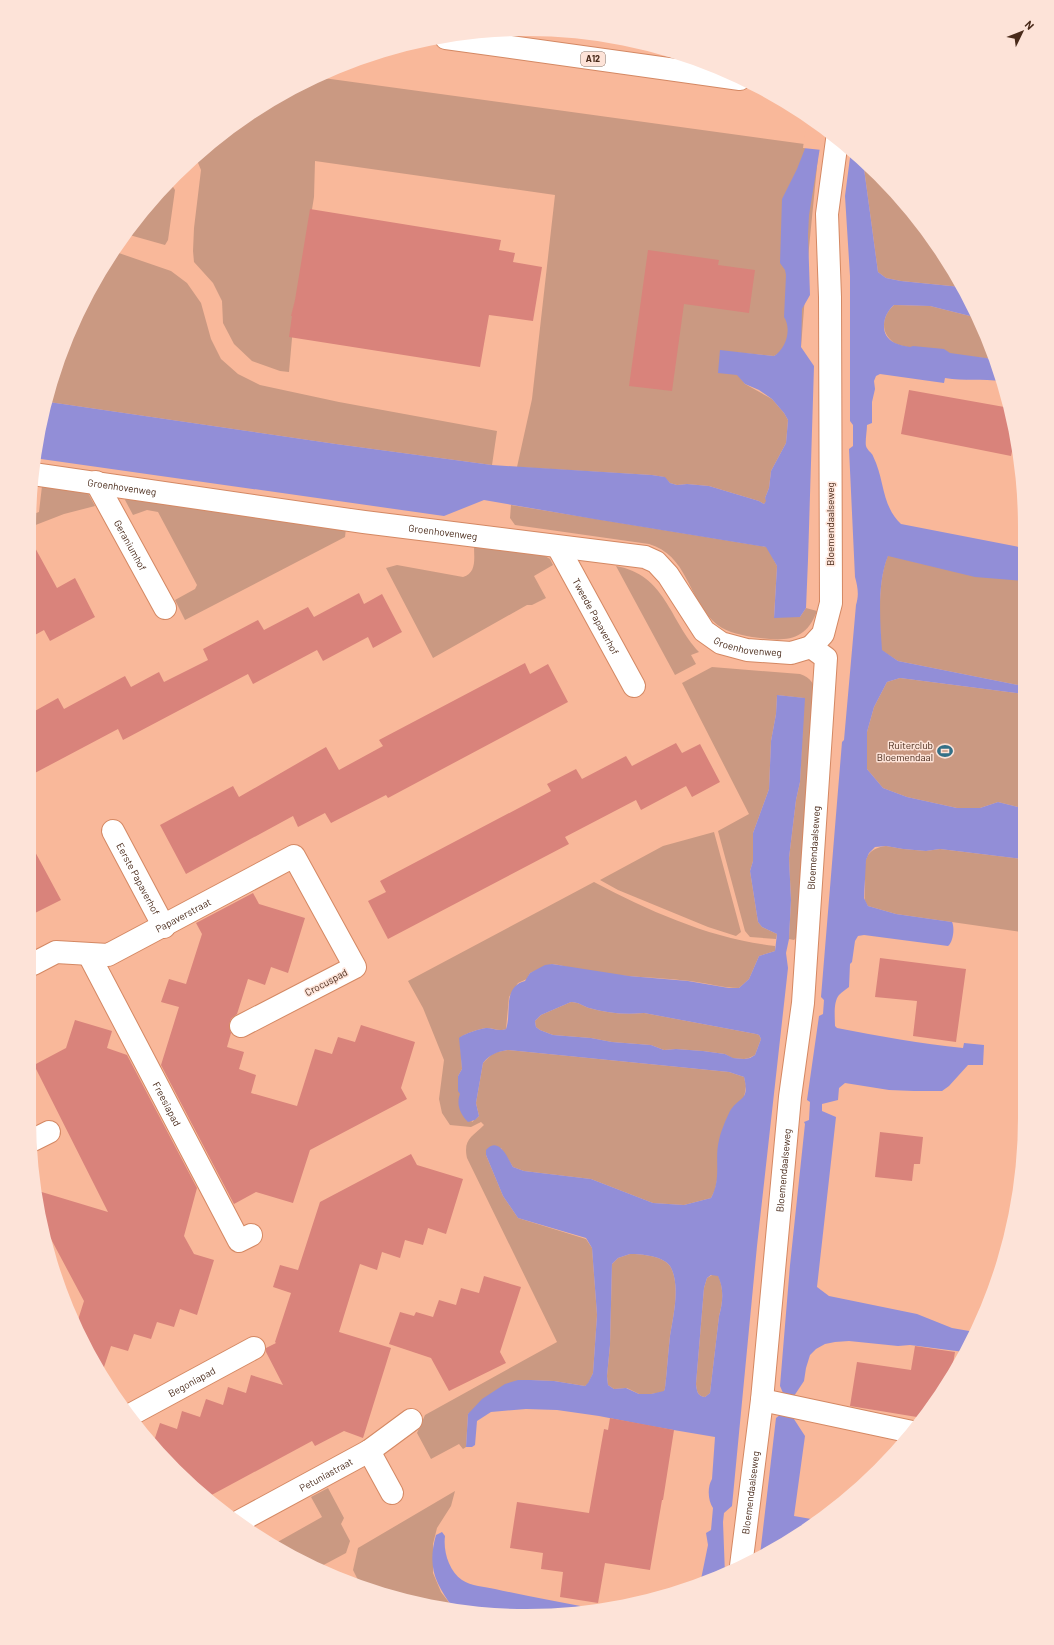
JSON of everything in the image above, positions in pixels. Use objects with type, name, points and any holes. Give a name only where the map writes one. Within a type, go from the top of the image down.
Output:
[{"type":"main road","name":"A12","points":[[462,40],[722,77]]},
{"type":"main road","name":"Bloemendaalseweg","points":[[743,1559],[777,1403],[790,1097],[803,1003],[826,658],[811,647],[823,634],[831,603],[830,304],[827,214],[836,146]]},
{"type":"main road","name":"Groenhovenweg","points":[[39,475],[364,522],[558,547],[631,554],[645,557],[656,562],[668,575],[704,631],[721,643],[747,650],[784,653],[791,653],[811,647]]},
{"type":"main road","name":"Geraniumhof","points":[[96,482],[165,608]]},
{"type":"main road","name":"Tweede Papaverhof","points":[[558,547],[634,686]]},
{"type":"main road","name":"Eerste Papaverhof","points":[[113,831],[164,927]]},
{"type":"main road","name":"Papaverstraat","points":[[36,962],[56,952],[108,956],[294,856],[312,889]]},
{"type":"main road","name":"Crocuspad","points":[[241,1026],[354,967],[312,889]]},
{"type":"main road","name":"Freesiapad","points":[[89,955],[239,1241],[251,1234]]},
{"type":"main road","name":"Begoniapad","points":[[134,1413],[254,1348]]},
{"type":"main road","points":[[777,1403],[906,1431]]},
{"type":"main road","name":"Petuniastraat","points":[[244,1519],[369,1451],[411,1420]]},
{"type":"main road","points":[[369,1451],[392,1493]]},
{"type":"shaded area","points":[[327,79],[819,146],[801,347],[781,352],[774,356],[720,351],[745,384],[772,399],[788,420],[786,443],[771,471],[769,488],[765,498],[767,501],[764,504],[759,501],[709,486],[687,484],[677,485],[670,483],[664,477],[652,475],[517,467],[532,399],[555,195],[315,161],[314,197],[293,327],[289,372],[280,371],[252,361],[234,344],[223,323],[222,301],[213,283],[194,262],[194,228],[201,170],[198,163],[228,137],[282,102]]},
{"type":"shaded area","points":[[820,132],[822,134],[809,215],[808,235],[810,295],[802,309],[801,347],[814,366],[806,608],[800,617],[774,618],[777,566],[766,547],[484,500],[444,516],[41,459],[45,431],[52,402],[492,465],[652,475],[665,477],[670,483],[677,485],[687,484],[709,486],[759,501],[764,504],[769,488],[771,471],[786,443],[788,420],[772,399],[759,390],[745,384],[737,375],[718,373],[720,350],[774,356],[785,344],[788,327],[784,317],[786,275],[785,270],[780,263],[782,199],[797,169],[806,146]]},
{"type":"shaded area","points":[[850,157],[864,171],[878,272],[886,278],[901,281],[954,286],[970,316],[930,306],[894,305],[890,309],[885,319],[884,330],[886,335],[895,343],[904,346],[944,349],[950,353],[988,358],[995,381],[945,378],[944,383],[880,374],[876,376],[874,381],[875,389],[872,402],[872,423],[867,425],[866,444],[877,465],[890,509],[901,524],[1018,547],[1018,581],[975,577],[888,556],[882,578],[880,602],[882,650],[898,661],[1018,685],[1018,693],[900,678],[887,682],[874,707],[867,732],[867,769],[883,788],[907,797],[957,808],[980,808],[998,802],[1018,807],[1018,859],[940,849],[926,851],[886,846],[875,847],[869,853],[866,860],[864,898],[868,906],[896,914],[952,922],[953,935],[948,946],[864,935],[858,936],[855,941],[852,962],[850,964],[849,987],[837,998],[835,1026],[837,1028],[900,1040],[963,1048],[964,1043],[984,1045],[983,1065],[968,1065],[949,1086],[942,1091],[889,1090],[845,1083],[839,1088],[838,1100],[822,1104],[822,1111],[836,1117],[817,1287],[829,1296],[917,1314],[952,1328],[969,1331],[959,1351],[910,1345],[898,1346],[849,1341],[825,1344],[816,1349],[810,1355],[804,1381],[794,1396],[792,1416],[805,1436],[794,1516],[810,1519],[761,1549],[776,1418],[781,1414],[783,1393],[780,1386],[804,1122],[809,1120],[810,1102],[807,1100],[819,1016],[823,1014],[824,1000],[821,997],[842,742],[844,740],[858,595],[855,577],[849,449],[853,446],[853,425],[850,421],[850,276],[845,196]]},
{"type":"shaded area","points":[[864,171],[896,203],[917,228],[954,286],[901,281],[886,278],[878,272]]},
{"type":"shaded area","points":[[173,187],[175,190],[168,240],[165,245],[132,236],[158,203]]},
{"type":"shaded area","points":[[120,253],[171,271],[187,283],[201,303],[211,339],[221,359],[238,374],[260,385],[339,402],[497,431],[492,465],[52,402],[73,339],[102,281]]},
{"type":"shaded area","points":[[894,305],[930,306],[970,316],[988,358],[910,348],[893,342],[889,338],[884,328],[885,318]]},
{"type":"shaded area","points":[[42,486],[88,493],[95,506],[64,514],[36,525],[36,513],[39,512]]},
{"type":"shaded area","points":[[126,498],[346,528],[345,537],[185,620],[175,600],[195,589],[197,585],[158,512],[147,510],[133,515],[125,500]]},
{"type":"shaded area","points":[[511,505],[767,547],[777,566],[774,617],[800,617],[806,608],[817,611],[806,630],[791,638],[763,638],[731,632],[717,625],[713,621],[705,611],[672,557],[662,549],[649,544],[515,525],[510,518]]},
{"type":"shaded area","points":[[474,546],[545,556],[550,559],[553,565],[534,576],[546,598],[532,605],[527,605],[433,658],[386,568],[397,565],[463,577],[473,569]]},
{"type":"shaded area","points":[[888,555],[919,563],[1018,580],[1018,685],[898,661],[881,650],[880,614],[884,566]]},
{"type":"shaded area","points":[[616,566],[633,571],[646,579],[665,600],[680,626],[699,652],[691,655],[696,664],[675,675]]},
{"type":"shaded area","points":[[712,667],[800,674],[807,677],[814,687],[816,694],[796,938],[794,940],[789,939],[791,900],[789,858],[796,800],[800,782],[804,698],[777,695],[776,714],[771,741],[769,789],[753,833],[753,861],[750,871],[758,922],[762,927],[777,934],[776,939],[750,937],[745,931],[718,831],[749,814],[682,683]]},
{"type":"shaded area","name":"Ruiterclub Bloemendaal","points":[[900,678],[1018,693],[1018,807],[998,802],[980,808],[957,808],[907,797],[883,788],[867,769],[867,732],[874,707],[887,682]]},
{"type":"shaded area","points":[[777,695],[805,698],[800,782],[796,800],[789,858],[791,900],[789,939],[786,953],[788,968],[757,1246],[732,1506],[724,1513],[725,1567],[701,1577],[708,1545],[706,1533],[711,1530],[713,1508],[710,1502],[709,1490],[712,1479],[715,1437],[599,1416],[557,1410],[526,1409],[491,1412],[477,1421],[475,1445],[472,1447],[466,1447],[468,1414],[482,1399],[505,1384],[518,1380],[554,1381],[585,1386],[588,1383],[593,1373],[597,1315],[592,1248],[586,1238],[518,1218],[503,1196],[486,1155],[486,1150],[495,1145],[499,1147],[513,1167],[524,1171],[591,1179],[653,1203],[684,1205],[711,1198],[716,1183],[717,1155],[720,1136],[733,1106],[745,1095],[746,1091],[744,1077],[729,1072],[508,1050],[488,1057],[483,1063],[476,1103],[479,1116],[475,1120],[468,1122],[461,1112],[458,1101],[460,1094],[458,1091],[458,1076],[462,1069],[459,1038],[468,1033],[485,1028],[496,1030],[506,1029],[508,1023],[510,995],[513,989],[518,984],[525,981],[530,973],[545,965],[552,964],[629,976],[688,981],[729,988],[739,988],[749,979],[759,956],[775,951],[777,934],[762,927],[758,922],[750,871],[753,861],[753,833],[769,789],[771,741],[776,714]],"holes":[[[571,1002],[603,1011],[623,1014],[644,1013],[756,1034],[759,1035],[761,1039],[755,1055],[744,1059],[733,1058],[725,1054],[703,1051],[676,1049],[664,1050],[651,1045],[553,1035],[536,1027],[535,1021],[541,1015]],[[630,1254],[652,1256],[667,1263],[673,1273],[675,1282],[676,1291],[665,1388],[664,1391],[651,1394],[639,1394],[626,1388],[614,1389],[608,1385],[607,1376],[610,1345],[612,1264],[618,1258]],[[711,1275],[718,1276],[722,1296],[710,1393],[705,1397],[699,1394],[696,1384],[704,1288],[707,1278]]]},
{"type":"shaded area","points":[[714,832],[741,932],[736,936],[708,927],[618,890],[600,880],[663,846]]},
{"type":"shaded area","points":[[886,846],[926,851],[940,849],[1018,859],[1018,931],[896,914],[868,906],[865,902],[865,867],[871,851]]},
{"type":"shaded area","points":[[594,882],[637,904],[682,923],[728,937],[775,946],[775,951],[759,956],[749,979],[739,988],[690,981],[591,972],[552,964],[530,973],[527,979],[518,983],[509,997],[506,1029],[501,1030],[485,1028],[469,1033],[460,1038],[462,1069],[458,1076],[460,1094],[472,1122],[479,1116],[476,1103],[483,1063],[491,1055],[508,1050],[729,1072],[744,1077],[746,1086],[744,1098],[731,1110],[715,1190],[711,1198],[684,1205],[653,1203],[591,1179],[524,1171],[513,1167],[501,1148],[486,1155],[503,1196],[518,1218],[586,1239],[592,1248],[597,1315],[593,1373],[588,1384],[585,1386],[554,1381],[531,1380],[468,1414],[466,1447],[463,1449],[459,1444],[431,1459],[417,1433],[425,1415],[557,1342],[467,1158],[467,1142],[484,1125],[481,1122],[471,1127],[450,1125],[442,1113],[439,1099],[444,1060],[423,1008],[408,981]]},
{"type":"shaded area","points":[[571,1002],[603,1011],[623,1014],[644,1013],[756,1034],[759,1035],[761,1039],[755,1055],[744,1059],[732,1058],[725,1054],[703,1051],[676,1049],[664,1050],[651,1045],[553,1035],[536,1027],[535,1021],[541,1015]]},
{"type":"shaded area","points":[[630,1254],[646,1255],[662,1260],[670,1266],[673,1273],[676,1291],[664,1392],[639,1394],[627,1388],[614,1389],[608,1385],[607,1376],[610,1345],[612,1264],[618,1258]]},
{"type":"shaded area","points":[[712,1275],[718,1275],[722,1290],[722,1301],[710,1393],[705,1397],[699,1394],[696,1384],[704,1288],[707,1278]]},
{"type":"shaded area","points":[[328,1488],[344,1518],[341,1524],[350,1541],[346,1553],[324,1565],[279,1541],[322,1517],[311,1497]]},
{"type":"shaded area","points":[[455,1491],[451,1506],[437,1528],[433,1544],[433,1573],[441,1592],[449,1603],[400,1592],[357,1579],[353,1570],[358,1548]]},
{"type":"shaded area","points":[[442,1532],[445,1536],[446,1554],[450,1566],[457,1576],[470,1584],[581,1606],[527,1609],[495,1608],[450,1603],[442,1591],[434,1574],[432,1556],[436,1535]]},
{"type":"pier","points":[[806,123],[824,136],[822,150],[803,148]]},
{"type":"building","points":[[310,209],[501,240],[499,250],[515,253],[513,262],[542,267],[533,321],[489,315],[480,367],[289,337],[291,316]]},
{"type":"building","points":[[648,250],[719,260],[718,265],[755,270],[749,313],[684,304],[672,391],[629,386]]},
{"type":"building","points":[[909,390],[1003,407],[1012,451],[1011,456],[901,434]]},
{"type":"building","points":[[36,550],[57,588],[75,578],[95,617],[50,641],[44,630],[36,634]]},
{"type":"building","points":[[359,593],[364,604],[382,594],[402,632],[373,648],[368,637],[323,661],[317,650],[253,684],[248,674],[123,740],[118,729],[36,772],[36,710],[58,698],[64,709],[125,676],[131,687],[159,672],[164,682],[208,660],[203,649],[258,620],[264,630],[308,607],[314,617]]},
{"type":"building","points":[[525,663],[530,674],[548,664],[568,702],[388,798],[386,795],[331,823],[325,813],[298,827],[293,816],[186,874],[160,825],[233,786],[239,797],[326,747],[339,770],[383,746],[379,740]]},
{"type":"building","points":[[676,743],[682,753],[700,744],[720,782],[692,797],[686,786],[641,810],[636,800],[565,837],[569,844],[388,939],[368,901],[386,892],[380,881],[551,791],[547,784],[576,769],[582,779],[626,756],[632,766]]},
{"type":"building","points":[[36,854],[61,900],[36,912]]},
{"type":"building","points":[[253,893],[259,904],[305,918],[288,973],[271,967],[265,985],[248,979],[237,1014],[231,1019],[229,1025],[231,1033],[227,1047],[244,1052],[239,1069],[256,1075],[251,1093],[297,1106],[315,1049],[332,1054],[338,1037],[355,1042],[361,1025],[415,1042],[401,1088],[407,1099],[310,1150],[293,1203],[256,1192],[234,1204],[161,1065],[179,1007],[161,1002],[169,979],[186,984],[202,934],[196,923]]},
{"type":"building","points":[[880,958],[966,969],[956,1042],[913,1036],[917,1001],[875,997]]},
{"type":"building","points":[[75,1020],[112,1031],[107,1048],[127,1055],[197,1188],[184,1236],[194,1254],[214,1260],[197,1315],[180,1309],[174,1327],[157,1322],[151,1339],[134,1334],[128,1351],[111,1346],[104,1367],[79,1318],[84,1301],[52,1241],[45,1214],[42,1192],[108,1212],[36,1069],[36,1064],[66,1048]]},
{"type":"building","points":[[880,1132],[923,1137],[920,1164],[914,1164],[912,1181],[875,1177]]},
{"type":"building","points":[[411,1154],[417,1165],[463,1179],[446,1234],[428,1228],[423,1245],[405,1240],[400,1258],[382,1252],[377,1270],[360,1264],[339,1332],[391,1348],[363,1438],[344,1431],[315,1446],[312,1441],[212,1495],[180,1465],[155,1438],[160,1423],[177,1429],[182,1411],[200,1417],[206,1399],[223,1405],[228,1387],[246,1393],[251,1375],[283,1385],[266,1352],[266,1348],[276,1343],[275,1342],[291,1293],[273,1287],[280,1265],[298,1270],[320,1202]]},
{"type":"building","points":[[484,1276],[521,1287],[500,1352],[506,1363],[449,1391],[431,1358],[389,1344],[400,1312],[414,1316],[416,1312],[433,1317],[439,1300],[456,1305],[461,1288],[479,1293]]},
{"type":"building","points":[[915,1346],[955,1352],[952,1364],[917,1417],[850,1406],[857,1362],[911,1370]]},
{"type":"building","points":[[610,1418],[674,1430],[650,1570],[605,1563],[598,1603],[560,1597],[563,1572],[541,1569],[543,1553],[510,1548],[517,1502],[589,1513],[604,1429],[608,1430]]},
{"type":"place","name":"Ruiterclub Bloemendaal","points":[[945,751]]}]
